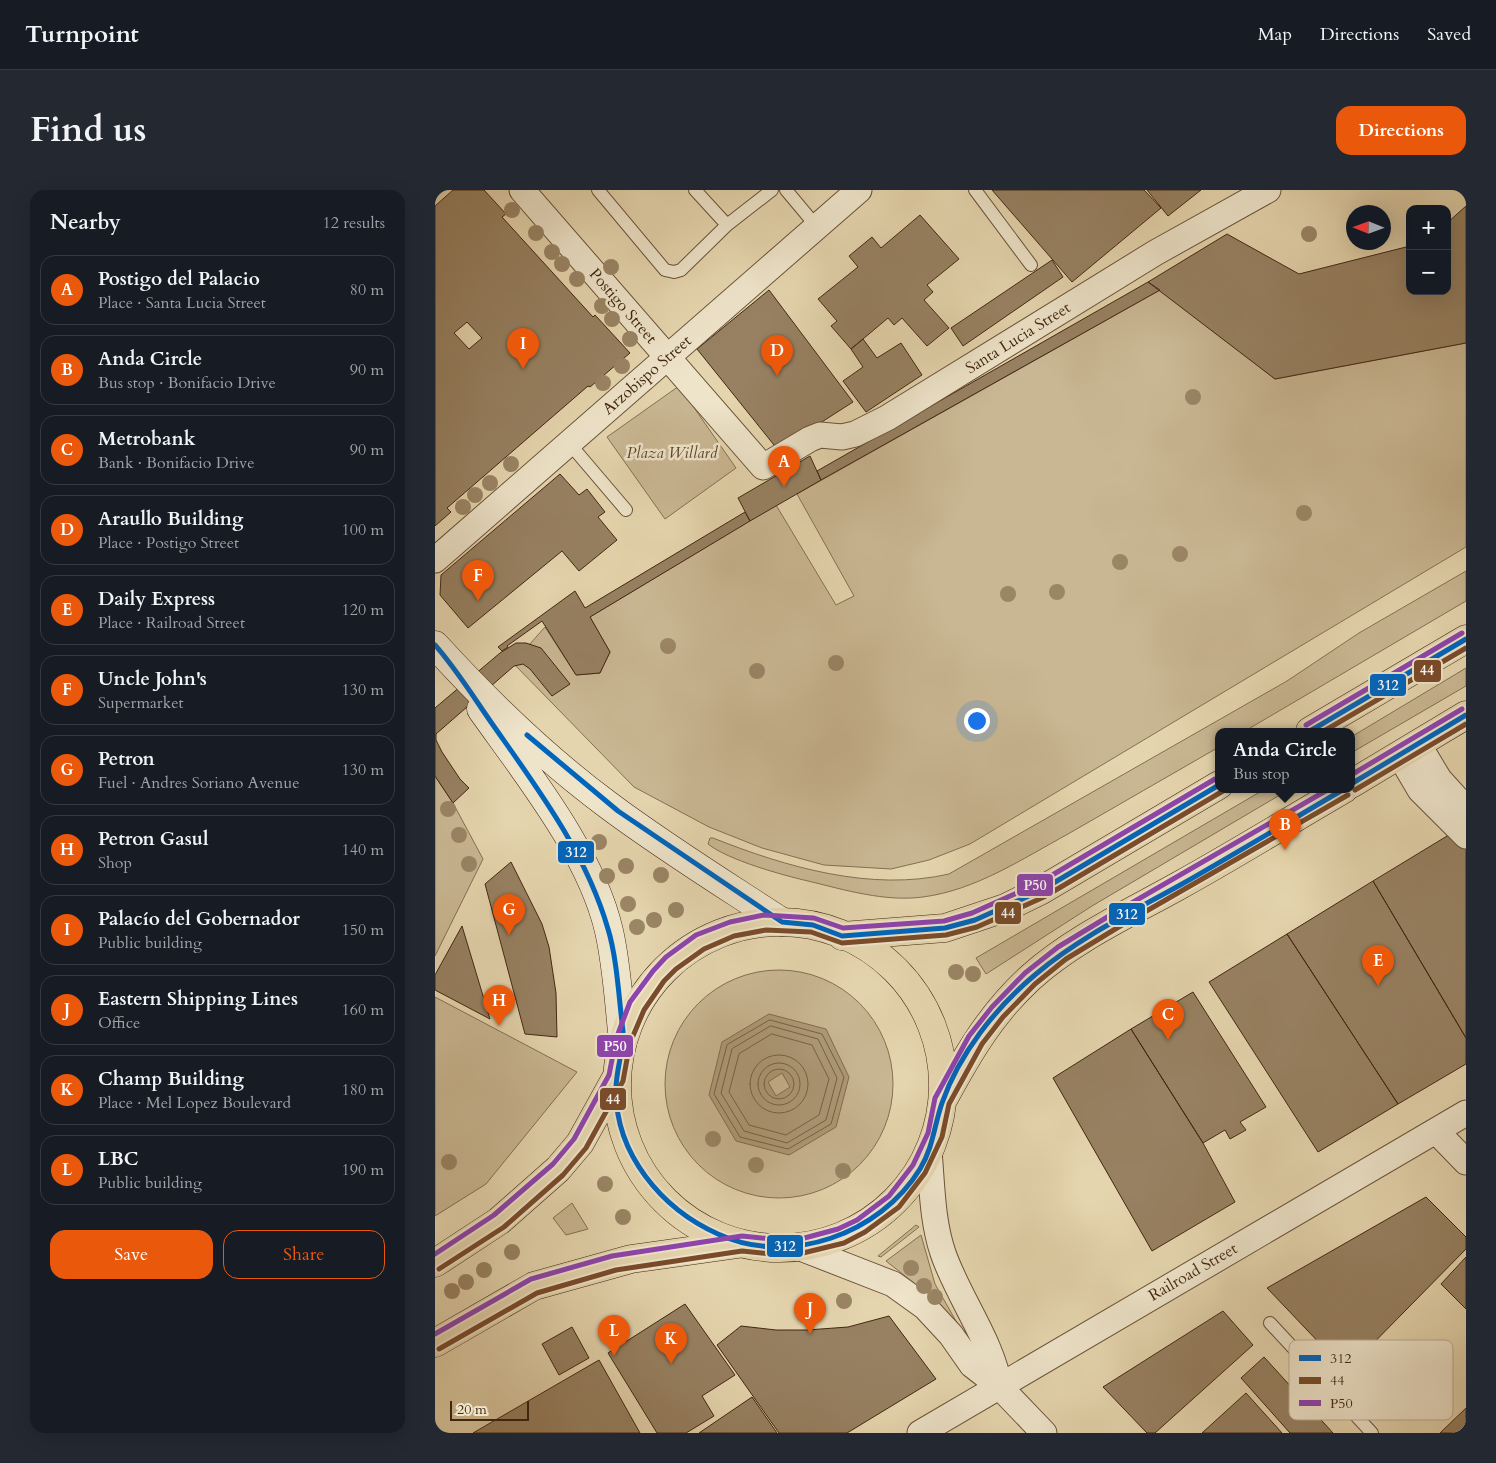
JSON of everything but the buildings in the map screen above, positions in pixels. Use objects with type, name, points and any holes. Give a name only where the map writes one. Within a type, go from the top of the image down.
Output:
[{"type":"highway","points":[[1315,728],[1466,639]]},
{"type":"highway","points":[[1355,782],[1466,715]]},
{"type":"highway","points":[[842,936],[945,928],[1005,908],[1039,891],[1215,787]]},
{"type":"highway","points":[[942,1101],[976,1040],[997,1012],[1030,978],[1062,953],[1337,793]]},
{"type":"highway","points":[[435,1343],[534,1286],[631,1259],[742,1244],[770,1247],[799,1247],[841,1236],[879,1214],[908,1186],[929,1151],[942,1101],[943,1066],[935,1032],[920,1000],[894,968],[861,944],[813,925],[782,922],[748,925],[732,929],[700,942],[686,951],[658,976],[647,990],[629,1023],[623,1041],[616,1078],[618,1113],[636,1163],[667,1204],[710,1232],[742,1244]]},
{"type":"highway","points":[[435,1263],[499,1221],[558,1169],[580,1143],[616,1078]]},
{"type":"street","name":"Postigo Street","points":[[522,190],[763,467]]},
{"type":"street","name":"Arzobispo Street","points":[[435,560],[859,190]]},
{"type":"street","name":"Santa Lucia Street","points":[[763,467],[809,439],[820,435],[842,437],[855,434],[887,418],[1155,253],[1269,190]]},
{"type":"street","points":[[435,645],[457,669],[556,763],[607,804],[782,922]]},
{"type":"street","points":[[457,669],[472,695],[538,788],[587,870],[609,931],[623,1041]]},
{"type":"street","points":[[1409,750],[1466,809]]},
{"type":"street","points":[[1409,750],[1421,790],[1466,836]]},
{"type":"street","name":"Railroad Street","points":[[920,1433],[1466,1113]]},
{"type":"street","points":[[1436,1131],[1466,1162]]},
{"type":"street","points":[[929,1151],[935,1217],[942,1251],[956,1286],[997,1370],[999,1386]]},
{"type":"street","points":[[799,1247],[893,1284],[925,1307],[951,1335],[972,1365],[986,1378],[999,1386],[1044,1433]]},
{"type":"lane","points":[[598,190],[665,270],[674,272],[681,270],[727,226],[772,190]]},
{"type":"lane","points":[[695,190],[727,226]]},
{"type":"lane","points":[[786,190],[817,227]]},
{"type":"lane","points":[[975,190],[1031,265]]},
{"type":"lane","points":[[569,443],[626,510]]},
{"type":"lane","points":[[1270,1323],[1289,1343]]},
{"type":"lane","points":[[1360,1420],[1372,1433]]},
{"type":"green space","points":[[1160,290],[1275,379],[1466,343],[1466,547],[970,844],[929,860],[891,869],[824,865],[762,848],[709,827],[634,787],[513,663],[545,627],[576,675],[600,673],[610,652],[590,617],[776,505],[836,605],[854,596],[797,494]]},
{"type":"green space","name":"Plaza Willard","points":[[679,386],[736,468],[665,519],[607,437]]},
{"type":"green space","points":[[1466,571],[1466,601],[1250,728],[1215,728],[1215,749],[1016,863],[962,888],[923,897],[880,897],[770,871],[728,856],[708,844],[710,838],[713,838],[799,867],[859,878],[919,879],[949,874],[1287,681],[1359,633]]},
{"type":"green space","points":[[1466,668],[1466,686],[1355,751],[1355,735]]},
{"type":"green space","points":[[435,776],[453,803],[483,859],[435,956]]},
{"type":"green space","points":[[1258,793],[1283,793],[1092,906],[986,974],[976,958]]},
{"type":"green space","points":[[779,970],[812,975],[833,984],[851,996],[867,1012],[879,1030],[888,1051],[893,1084],[888,1117],[879,1138],[867,1156],[851,1172],[833,1184],[812,1193],[779,1198],[746,1193],[725,1184],[707,1172],[691,1156],[679,1138],[670,1117],[665,1084],[670,1051],[679,1030],[691,1012],[707,996],[725,984],[746,975]]},
{"type":"green space","points":[[435,997],[577,1072],[486,1184],[435,1216]]},
{"type":"green space","points":[[572,1203],[588,1229],[566,1235],[553,1218]]},
{"type":"green space","points":[[916,1225],[919,1227],[881,1257],[878,1256]]},
{"type":"green space","points":[[921,1235],[935,1284],[961,1330],[914,1283],[886,1261]]},
{"type":"water","points":[[769,1014],[826,1029],[849,1077],[836,1127],[789,1155],[736,1141],[709,1095],[722,1042]],"holes":[[[782,1073],[790,1087],[776,1096],[768,1082]]]},
{"type":"transit line","name":"P50","points":[[1306,725],[1462,633]]},
{"type":"transit line","name":"312","points":[[1315,728],[1466,639]]},
{"type":"transit line","name":"312","points":[[435,645],[458,674],[559,822],[574,848],[599,901],[614,953],[623,1031],[616,1082],[618,1113],[624,1136],[633,1157],[661,1194],[678,1210],[718,1234],[745,1243],[774,1247],[803,1245],[831,1238],[857,1227],[882,1211],[903,1192],[920,1169],[931,1145],[942,1103],[949,1085],[969,1049],[993,1016],[1021,987],[1070,948],[1337,793]]},
{"type":"transit line","name":"44","points":[[1329,728],[1466,648]]},
{"type":"transit line","name":"P50","points":[[1355,773],[1462,709]]},
{"type":"transit line","name":"312","points":[[1355,782],[1466,715]]},
{"type":"transit line","name":"44","points":[[1355,790],[1466,724]]},
{"type":"transit line","name":"312","points":[[527,735],[618,811],[782,922],[813,925],[842,936],[945,928],[975,920],[1040,891],[1215,787]]},
{"type":"transit line","name":"P50","points":[[435,1254],[494,1215],[553,1164],[574,1139],[609,1075],[616,1039],[630,1002],[666,957],[696,935],[730,922],[764,915],[814,918],[843,928],[944,921],[972,913],[1037,884],[1215,779]]},
{"type":"transit line","name":"44","points":[[439,1269],[504,1227],[563,1175],[586,1148],[623,1081],[630,1043],[644,1010],[664,981],[676,969],[704,949],[734,936],[766,930],[811,932],[842,943],[946,935],[977,927],[1044,897],[1220,793]]},
{"type":"transit line","name":"P50","points":[[435,1334],[531,1279],[612,1256],[742,1236],[797,1240],[838,1229],[857,1220],[889,1196],[913,1165],[928,1133],[935,1098],[969,1036],[992,1007],[1025,973],[1058,947],[1109,916],[1322,793]]},
{"type":"transit line","name":"44","points":[[439,1349],[537,1293],[616,1270],[742,1251],[780,1255],[799,1254],[844,1243],[865,1232],[899,1207],[925,1173],[942,1137],[949,1104],[982,1044],[1003,1017],[1035,984],[1066,959],[1117,928],[1348,795]]},
{"type":"place","name":"Palacío del Gobernador","points":[[523,369]]},
{"type":"place","name":"Araullo Building","points":[[777,376]]},
{"type":"place","name":"Postigo del Palacio","points":[[784,487]]},
{"type":"place","name":"Uncle John's","points":[[478,601]]},
{"type":"place","name":"Anda Circle","points":[[1285,850]]},
{"type":"place","name":"Petron","points":[[509,935]]},
{"type":"place","name":"Daily Express","points":[[1378,986]]},
{"type":"place","name":"Petron Gasul","points":[[499,1026]]},
{"type":"place","name":"Metrobank","points":[[1168,1040]]},
{"type":"place","name":"Eastern Shipping Lines","points":[[810,1334]]},
{"type":"place","name":"LBC","points":[[614,1356]]},
{"type":"place","name":"Champ Building","points":[[671,1364]]}]
